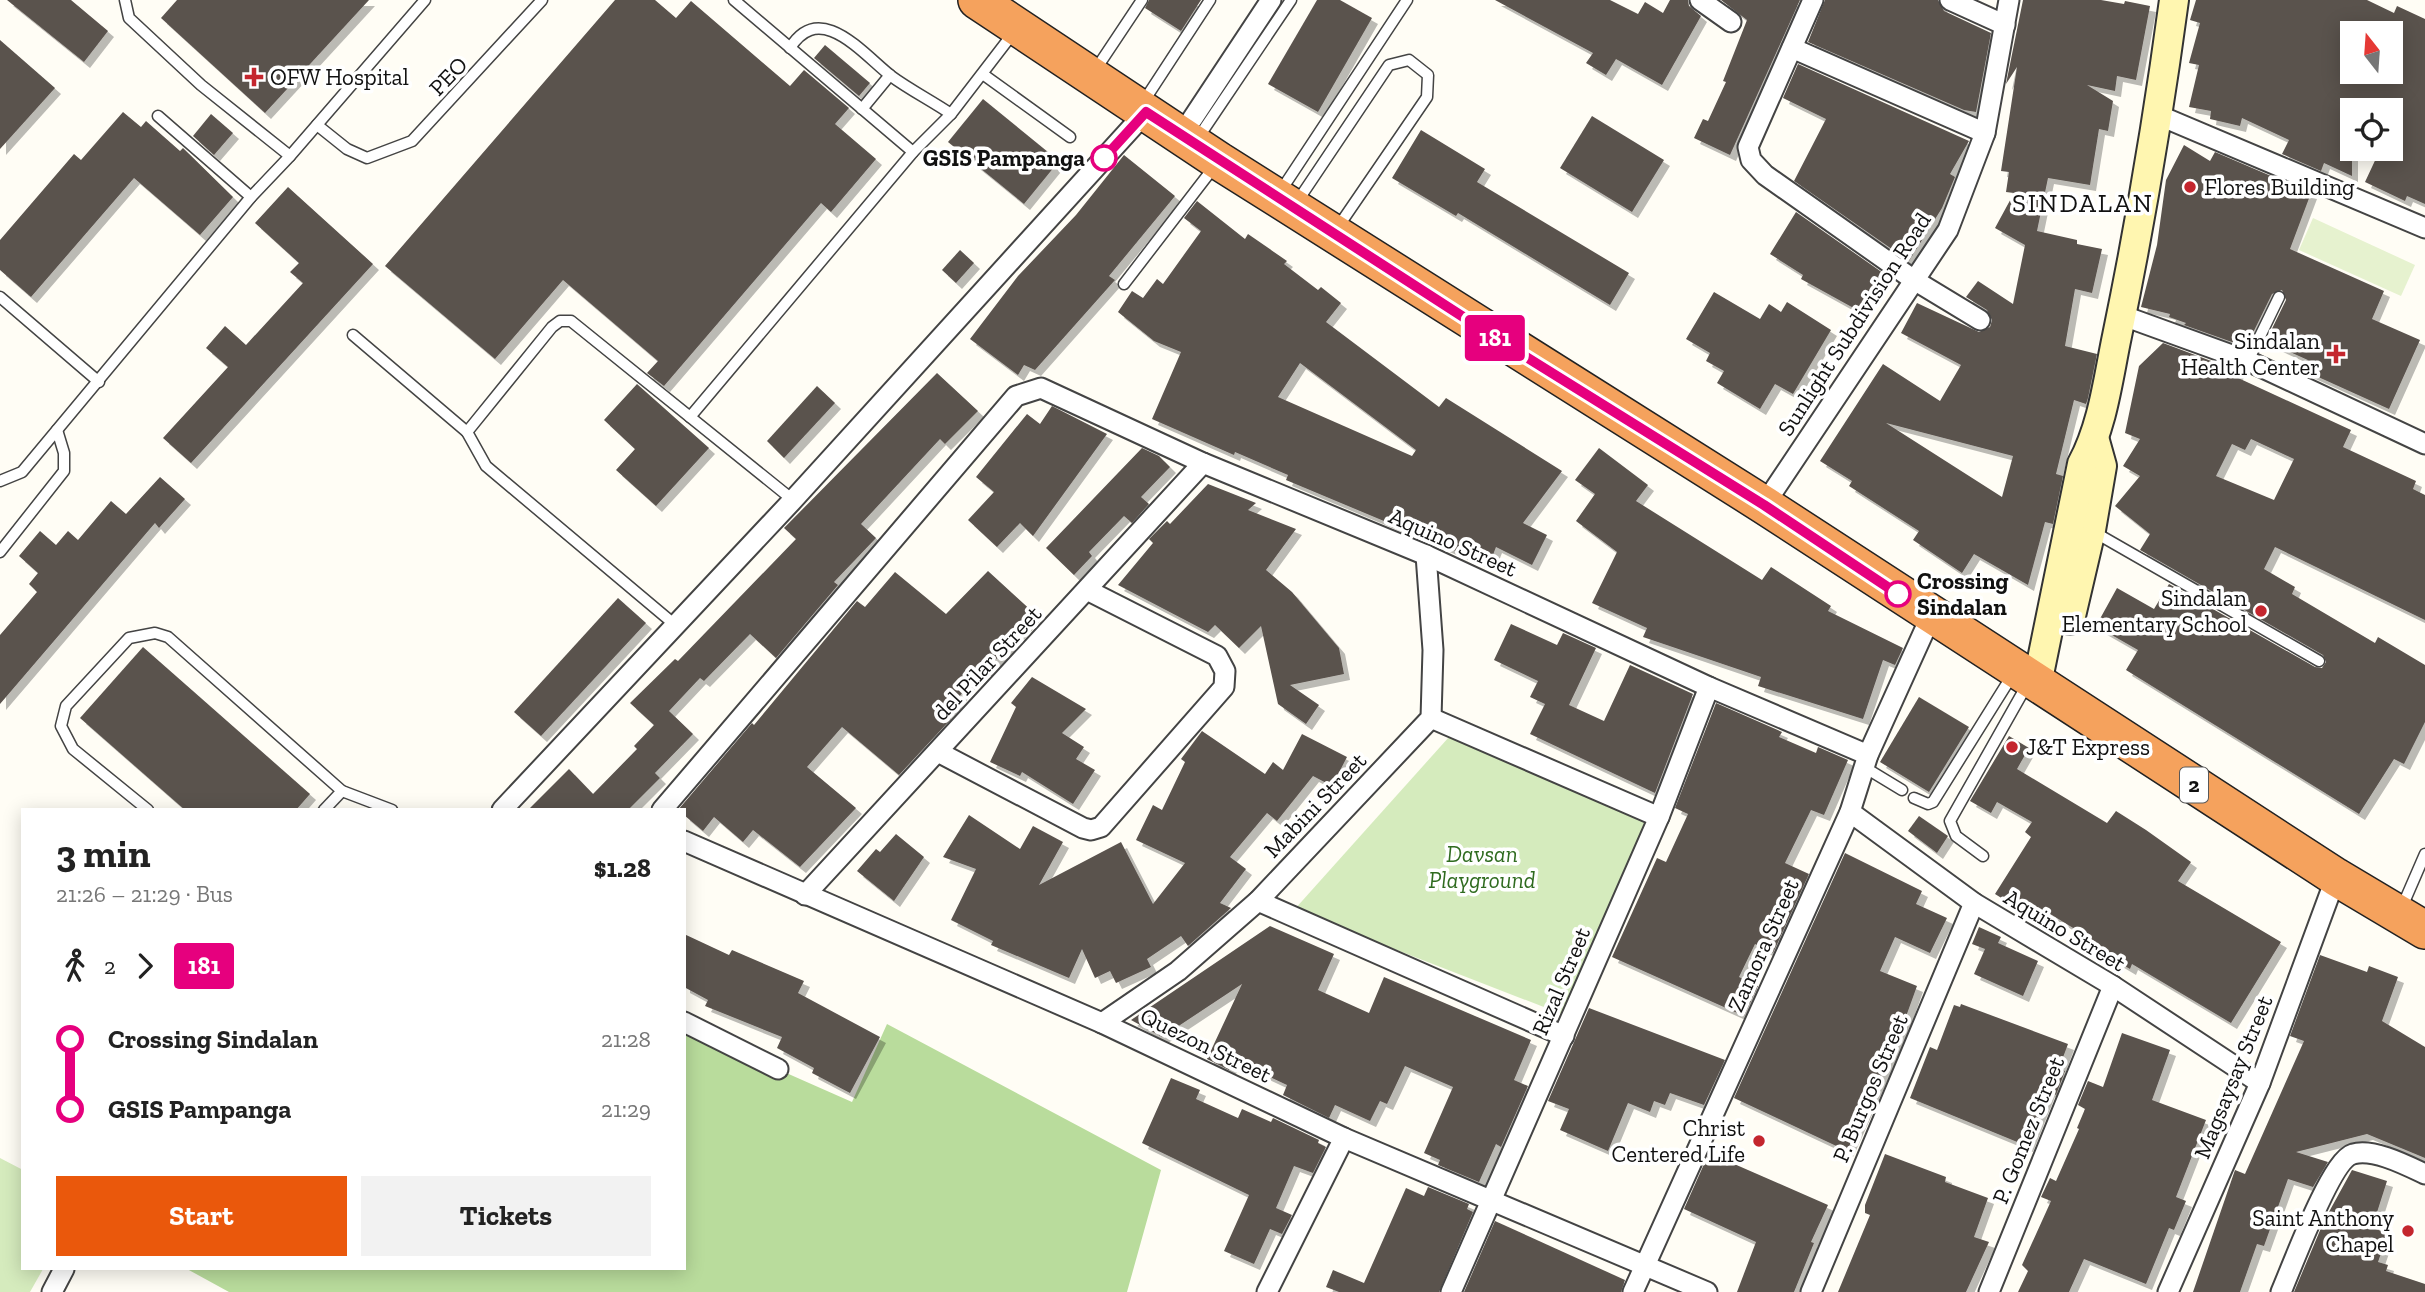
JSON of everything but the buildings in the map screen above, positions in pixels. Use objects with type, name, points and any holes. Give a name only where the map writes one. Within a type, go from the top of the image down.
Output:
[{"type":"highway","name":"2","points":[[997,9],[1198,147],[1764,505],[2336,877],[2412,922]]},
{"type":"main road","points":[[2034,682],[2082,464],[2095,441],[2121,315],[2158,115],[2174,0]]},
{"type":"main road","points":[[2034,682],[2091,530],[2102,466],[2095,441]]},
{"type":"street","points":[[1198,147],[1271,0]]},
{"type":"street","points":[[1700,0],[1731,22]]},
{"type":"street","points":[[1813,0],[1748,147],[1751,160],[1765,175],[1914,280],[1980,320]]},
{"type":"street","points":[[1950,0],[2006,25]]},
{"type":"street","name":"Sunlight Subdivision Road","points":[[1764,505],[1948,230],[1985,134],[2009,0]]},
{"type":"street","points":[[1792,48],[1985,134]]},
{"type":"street","points":[[504,808],[793,500],[1143,110]]},
{"type":"street","points":[[2158,115],[2425,228]]},
{"type":"street","points":[[2121,315],[2248,360],[2425,444]]},
{"type":"street","name":"Aquino Street","points":[[664,808],[1016,396],[1041,388],[1203,463],[1426,555],[1866,761]]},
{"type":"street","name":"del Pilar Street","points":[[805,895],[1203,463]]},
{"type":"street","points":[[1426,555],[1433,650],[1431,718],[1659,817]]},
{"type":"street","points":[[938,752],[1083,828],[1091,830],[1101,827],[1224,687],[1225,671],[1217,656],[1087,590]]},
{"type":"street","name":"Zamora Street","points":[[1633,1292],[1850,812],[1866,761],[1931,616]]},
{"type":"street","name":"Rizal Street","points":[[1451,1292],[1659,817],[1709,687]]},
{"type":"street","name":"Mabini Street","points":[[1102,1023],[1178,971],[1258,901],[1431,718]]},
{"type":"street","name":"Aquino Street","points":[[1850,812],[1975,903],[2113,986],[2260,1083]]},
{"type":"street","name":"Quezon Street","points":[[686,842],[1102,1023],[1344,1138],[1707,1292]]},
{"type":"street","name":"Magsaysay Street","points":[[2168,1292],[2260,1083],[2336,877]]},
{"type":"street","points":[[1258,901],[1564,1036]]},
{"type":"street","name":"P. Burgos Street","points":[[1811,1292],[1975,903]]},
{"type":"street","name":"P. Gomez Street","points":[[1989,1292],[2113,986]]},
{"type":"street","points":[[686,1023],[778,1069]]},
{"type":"street","points":[[1267,1292],[1344,1138]]},
{"type":"street","points":[[2281,1292],[2333,1171],[2349,1155],[2363,1153],[2425,1174]]},
{"type":"street","points":[[52,1292],[63,1270]]},
{"type":"lane","points":[[125,0],[129,18],[201,85],[290,156]]},
{"type":"lane","points":[[0,481],[22,472],[251,197],[425,0]]},
{"type":"lane","name":"PEO","points":[[317,125],[347,149],[367,158],[412,141],[542,0]]},
{"type":"lane","points":[[734,0],[913,152]]},
{"type":"lane","points":[[1092,75],[1142,0]]},
{"type":"lane","points":[[1143,110],[1210,0]]},
{"type":"lane","points":[[1124,284],[1198,147],[1291,0]]},
{"type":"lane","points":[[1285,203],[1407,0]]},
{"type":"lane","points":[[691,417],[913,152],[951,114],[984,75],[997,9]]},
{"type":"lane","points":[[790,48],[801,27],[810,21],[834,23],[847,30],[890,75],[951,114]]},
{"type":"lane","points":[[1285,203],[1389,65],[1409,60],[1420,66],[1428,75],[1430,86],[1427,97],[1334,234]]},
{"type":"lane","points":[[862,109],[890,75]]},
{"type":"lane","points":[[984,75],[1070,137]]},
{"type":"lane","points":[[158,116],[251,197]]},
{"type":"lane","points":[[0,297],[99,382]]},
{"type":"lane","points":[[2248,360],[2279,297]]},
{"type":"lane","points":[[467,432],[560,321],[570,321],[793,500]]},
{"type":"lane","points":[[354,335],[467,432],[486,466],[674,624]]},
{"type":"lane","points":[[0,552],[64,471],[64,453],[57,430]]},
{"type":"lane","points":[[2091,530],[2319,661]]},
{"type":"lane","points":[[146,808],[73,749],[61,726],[66,706],[129,638],[142,634],[168,637],[342,791],[387,808]]},
{"type":"lane","points":[[1914,798],[1928,804],[1933,802],[2034,682]]},
{"type":"lane","points":[[1983,856],[1956,836],[1950,821],[2034,682]]},
{"type":"lane","points":[[1866,761],[1902,790]]},
{"type":"lane","points":[[326,808],[342,791]]},
{"type":"lane","points":[[2412,922],[2425,854]]},
{"type":"green space","points":[[2313,218],[2415,265],[2401,296],[2299,250]]},
{"type":"green space","name":"Davsan Playground","points":[[1449,737],[1657,822],[1572,1018],[1294,910]]},
{"type":"green space","points":[[887,1024],[1161,1170],[1127,1292],[229,1292],[189,1270],[686,1270],[686,1029],[852,1102]]},
{"type":"green space","points":[[0,1158],[21,1169],[21,1270],[42,1270],[30,1292],[0,1292]]},
{"type":"bus line","name":"181","points":[[1104,158],[1146,112],[1502,342],[1764,505],[1898,594]]},
{"type":"place","name":"OFW Hospital","points":[[254,77]]},
{"type":"place","name":"GSIS Pampanga","points":[[1104,158]]},
{"type":"place","name":"Flores Building","points":[[2190,187]]},
{"type":"place","name":"Sindalan Health Center","points":[[2336,354]]},
{"type":"place","name":"Crossing Sindalan","points":[[1898,594]]},
{"type":"place","name":"Sindalan Elementary School","points":[[2261,611]]},
{"type":"place","name":"J&T Express","points":[[2012,747]]},
{"type":"place","name":"Christ Centered Life","points":[[1759,1141]]},
{"type":"place","name":"Saint Anthony Chapel","points":[[2408,1231]]},
{"type":"district","name":"SINDALAN","points":[[2083,203]]}]
